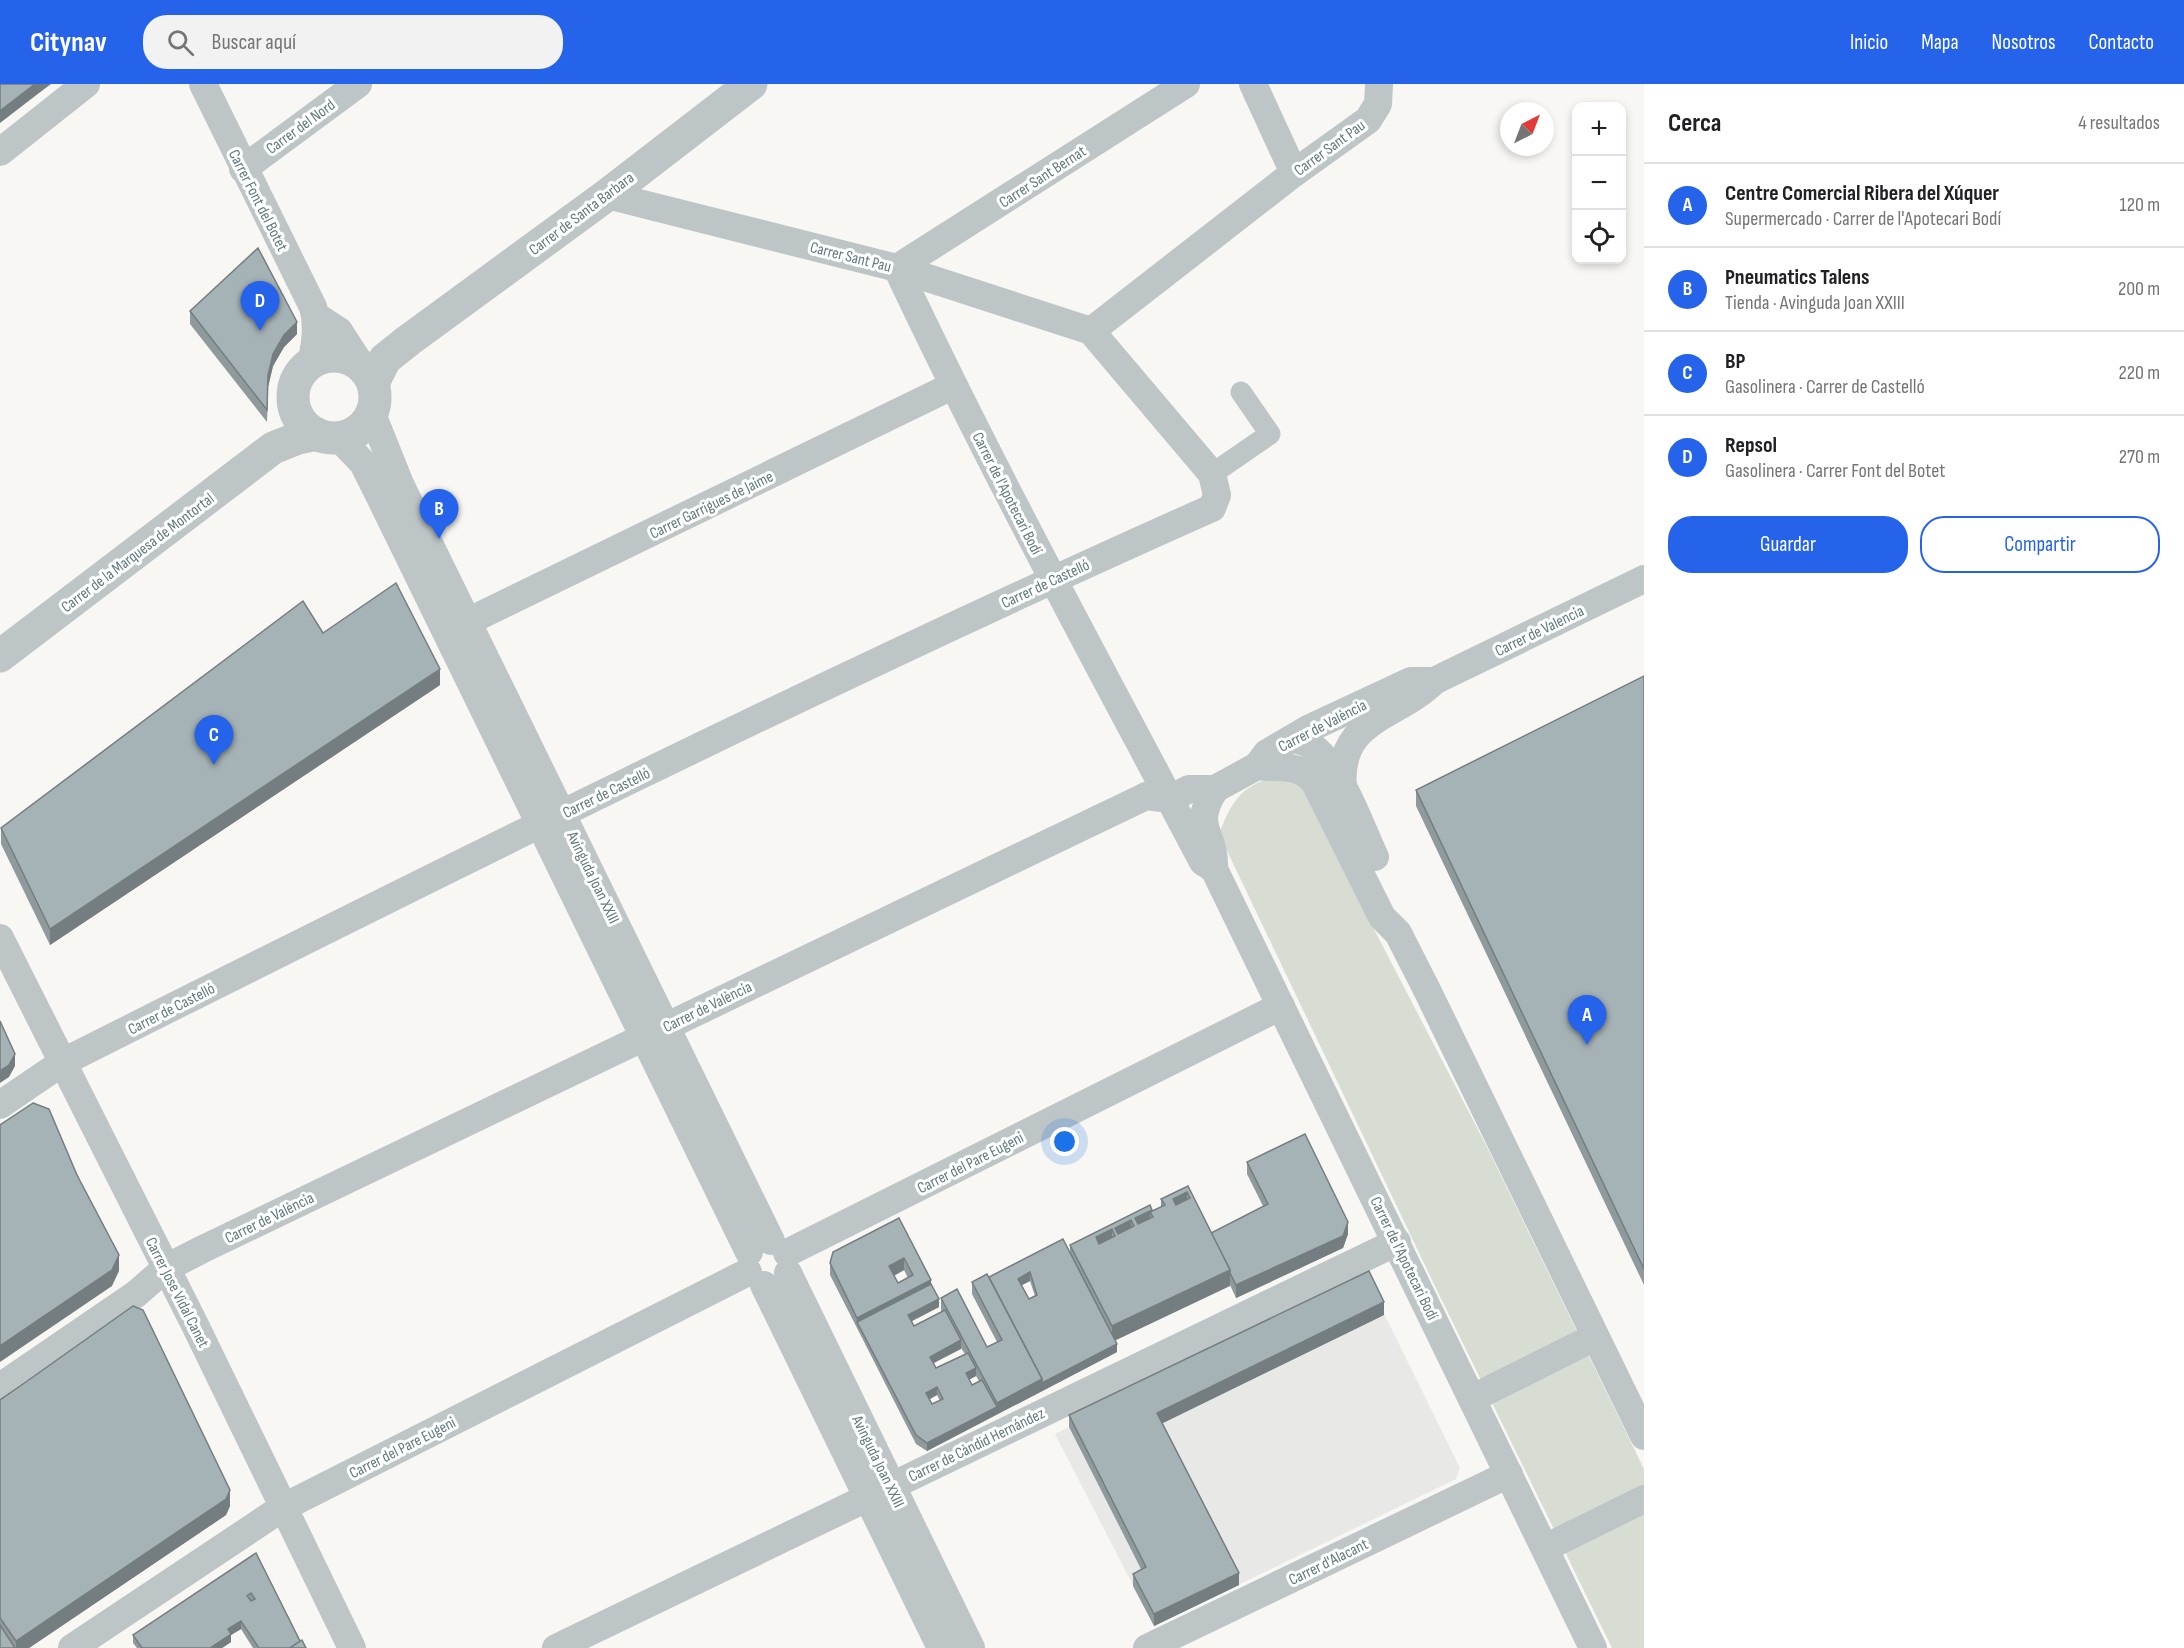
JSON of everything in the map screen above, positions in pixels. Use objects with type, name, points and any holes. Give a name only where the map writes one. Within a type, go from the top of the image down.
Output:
[{"type":"street","points":[[0,152],[86,84]]},
{"type":"street","name":"Carrer Font del Botet","points":[[203,84],[316,316],[315,349],[352,372]]},
{"type":"street","name":"Carrer del Nord","points":[[243,169],[358,84]]},
{"type":"street","name":"Carrer de Santa Barbara","points":[[352,372],[409,340],[607,195],[751,84]]},
{"type":"street","name":"Carrer Sant Bernat","points":[[897,268],[1186,84]]},
{"type":"street","points":[[1253,84],[1294,173]]},
{"type":"street","name":"Carrer Sant Pau","points":[[607,195],[897,268],[1091,331],[1294,173],[1368,120],[1378,104],[1379,84]]},
{"type":"street","name":"Carrer de l'Apotecari Bodí","points":[[897,268],[952,386],[1052,579],[1203,862],[1214,869]]},
{"type":"street","name":"Carrer Font del Botet","points":[[316,316],[339,330],[352,372]]},
{"type":"street","points":[[1091,331],[1215,484],[1270,434],[1241,392]]},
{"type":"street","name":"Carrer de la Marquesa de Montortal","points":[[0,656],[273,448],[298,438],[328,436],[362,428],[352,372],[297,380],[294,400],[273,448]]},
{"type":"street","name":"Avinguda Joan XXIII","points":[[352,372],[392,467],[469,621],[551,818]]},
{"type":"street","name":"Carrer Garrigues de Jaime","points":[[469,621],[952,386]]},
{"type":"street","points":[[294,400],[301,420],[328,436]]},
{"type":"street","name":"Avinguda Joan XXIII","points":[[328,436],[363,463],[551,818],[879,1491],[970,1648]]},
{"type":"street","name":"Carrer de Castelló","points":[[0,1106],[63,1062],[551,818],[1052,579],[1212,508],[1215,484]]},
{"type":"street","name":"Carrer de Valencia","points":[[1434,681],[1644,579]]},
{"type":"street","name":"Carrer de València","points":[[0,1387],[136,1294],[166,1268],[1146,796],[1170,799],[1189,789],[1215,789],[1257,766],[1268,753],[1292,739],[1411,681],[1434,681]]},
{"type":"street","points":[[1342,780],[1352,743],[1367,724],[1385,712],[1418,696],[1434,681]]},
{"type":"street","points":[[1292,739],[1309,743],[1342,780],[1394,899],[1398,933]]},
{"type":"street","points":[[1257,766],[1293,767],[1309,775],[1332,815],[1382,917],[1398,933],[1539,1216],[1644,1436]]},
{"type":"street","name":"Carrer de l'Apotecari Bodí","points":[[1215,789],[1204,806],[1203,813],[1204,830],[1214,857],[1214,869],[1593,1648]]},
{"type":"street","name":"Carrer Jose Vidal Canet","points":[[0,938],[166,1268],[352,1648]]},
{"type":"street","name":"Carrer del Pare Eugeni","points":[[72,1648],[282,1508],[1281,1006]]},
{"type":"street","name":"Carrer de Càndid Hernández","points":[[556,1648],[1397,1242]]},
{"type":"street","points":[[1473,1398],[1595,1337]]},
{"type":"street","name":"Carrer d'Alacant","points":[[1147,1648],[1509,1474]]},
{"type":"street","name":"Avinguda Joan XXIII","points":[[879,1491],[941,1648]]},
{"type":"street","points":[[1545,1548],[1644,1499]]},
{"type":"shaded area","points":[[1276,777],[1301,782],[1362,906],[1487,1147],[1644,1469],[1644,1648],[1612,1648],[1432,1280],[1219,834],[1228,813],[1239,796],[1254,784]]},
{"type":"shaded area","points":[[1369,1283],[1460,1468],[1456,1479],[1154,1626],[1055,1434]]},
{"type":"building","points":[[0,84],[35,84],[0,111]]},
{"type":"building","points":[[258,248],[297,322],[284,335],[273,354],[268,375],[267,410],[190,311]]},
{"type":"building","points":[[396,583],[440,669],[50,929],[1,828],[303,601],[323,633]]},
{"type":"building","points":[[1644,676],[1644,1269],[1416,790]]},
{"type":"building","points":[[0,1021],[15,1054],[9,1065],[0,1071]]},
{"type":"building","points":[[33,1103],[49,1109],[77,1175],[119,1255],[112,1270],[0,1346],[0,1125]]},
{"type":"building","points":[[1305,1134],[1348,1222],[1343,1236],[1236,1285],[1211,1233],[1268,1204],[1247,1162]]},
{"type":"building","points":[[1188,1186],[1230,1270],[1112,1326],[1070,1245],[1150,1205],[1152,1210],[1135,1218],[1138,1224],[1153,1217],[1150,1212],[1165,1205],[1161,1199]],"holes":[[[1187,1192],[1190,1198],[1176,1205],[1173,1199]],[[1131,1220],[1134,1226],[1118,1234],[1115,1228]],[[1112,1229],[1115,1236],[1099,1244],[1096,1237]]]},
{"type":"building","points":[[899,1218],[931,1280],[857,1318],[830,1263],[833,1252]],"holes":[[[904,1258],[913,1275],[898,1283],[889,1266]]]},
{"type":"building","points":[[1063,1239],[1117,1344],[1042,1383],[989,1277]],"holes":[[[1030,1272],[1037,1295],[1029,1299],[1018,1279]]]},
{"type":"building","points":[[1369,1271],[1384,1302],[1157,1413],[1239,1573],[1154,1614],[1133,1574],[1146,1567],[1069,1415]]},
{"type":"building","points":[[987,1274],[1042,1379],[997,1403],[941,1298],[957,1289],[987,1347],[1002,1340],[972,1282]]},
{"type":"building","points":[[931,1284],[939,1299],[908,1315],[914,1326],[945,1310],[961,1340],[930,1357],[936,1368],[968,1353],[976,1368],[966,1373],[972,1385],[982,1380],[997,1407],[927,1443],[916,1435],[857,1322]],"holes":[[[937,1387],[943,1399],[932,1404],[926,1393]]]},
{"type":"building","points":[[133,1306],[143,1310],[230,1490],[226,1499],[16,1641],[0,1618],[0,1400]]},
{"type":"building","points":[[256,1553],[300,1641],[290,1648],[259,1648],[241,1621],[228,1629],[231,1634],[210,1648],[142,1648],[133,1635]],"holes":[[[251,1593],[255,1599],[251,1601],[247,1596]]]},
{"type":"building","points":[[0,1625],[15,1648],[0,1648]]},
{"type":"building","points":[[302,1640],[306,1648],[290,1648]]},
{"type":"place","name":"Repsol","points":[[260,331]]},
{"type":"place","name":"Pneumatics Talens","points":[[439,539]]},
{"type":"place","name":"BP","points":[[214,765]]},
{"type":"place","name":"Centre Comercial Ribera del Xúquer","points":[[1587,1045]]}]
